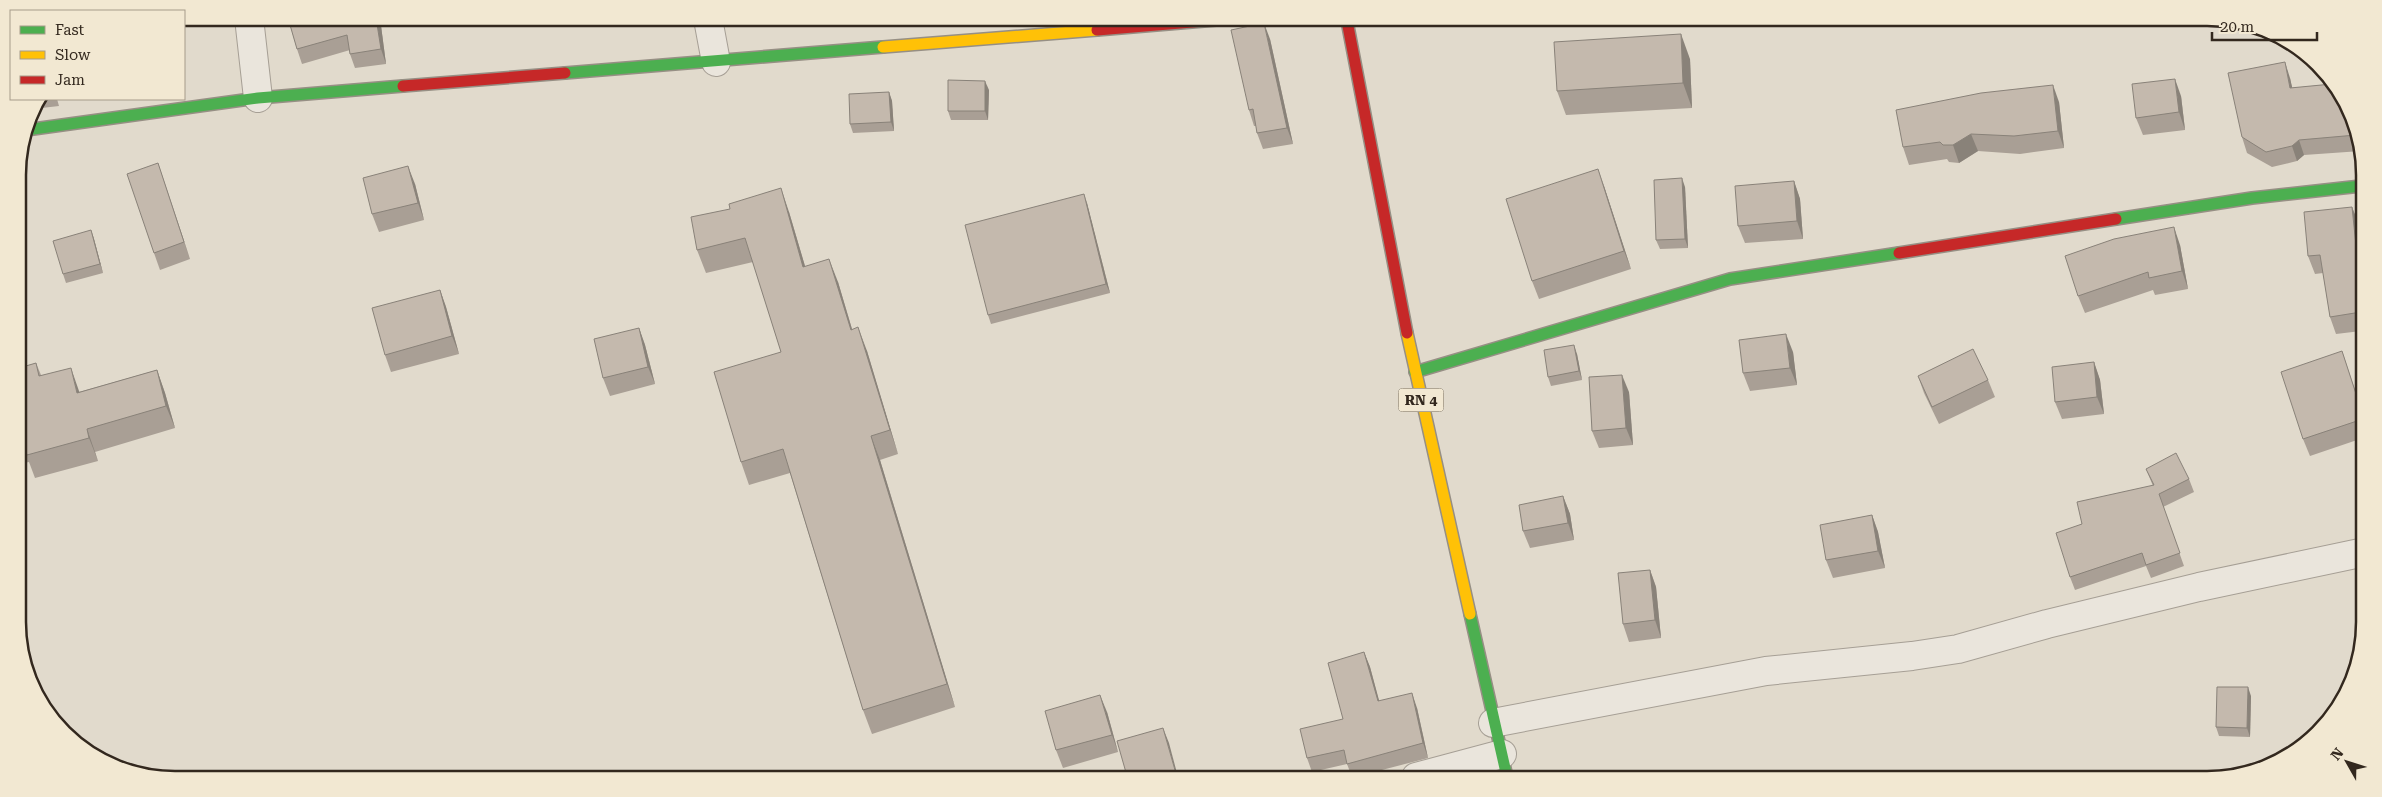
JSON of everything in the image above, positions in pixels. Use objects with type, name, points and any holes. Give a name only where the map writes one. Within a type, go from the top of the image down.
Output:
[{"type":"main road","name":"RN 4","points":[[1348,26],[1415,372],[1504,766]]},
{"type":"main road","points":[[34,129],[258,98],[1138,27]]},
{"type":"main road","points":[[1415,372],[1730,279],[2252,198],[2356,187]]},
{"type":"street","points":[[250,27],[258,98]]},
{"type":"street","points":[[709,27],[716,62]]},
{"type":"street","points":[[1494,722],[1766,671],[1912,656],[1958,649],[2047,624],[2199,587],[2356,554]]},
{"type":"street","points":[[1469,770],[1504,766]]},
{"type":"building","points":[[1248,26],[1265,26],[1287,128],[1257,133],[1253,109],[1249,110],[1231,30]]},
{"type":"building","points":[[291,27],[377,27],[381,49],[350,54],[347,35],[297,49]]},
{"type":"building","points":[[1681,34],[1683,83],[1557,91],[1554,42]]},
{"type":"building","points":[[2285,62],[2290,88],[2325,85],[2336,101],[2350,136],[2299,140],[2292,146],[2266,152],[2242,137],[2228,73]]},
{"type":"building","points":[[2175,79],[2179,112],[2136,118],[2132,84]]},
{"type":"building","points":[[948,80],[985,81],[985,111],[948,111]]},
{"type":"building","points":[[2053,85],[2058,131],[2014,136],[1971,134],[1953,145],[1943,145],[1940,142],[1903,147],[1896,110],[1981,93]]},
{"type":"building","points":[[889,92],[891,122],[850,124],[849,94]]},
{"type":"building","points":[[158,163],[184,242],[154,253],[127,174]]},
{"type":"building","points":[[408,166],[418,203],[372,214],[363,178]]},
{"type":"building","points":[[1598,169],[1624,251],[1532,281],[1506,199]]},
{"type":"building","points":[[1682,178],[1685,239],[1656,240],[1654,180]]},
{"type":"building","points":[[1794,181],[1797,221],[1738,226],[1735,186]]},
{"type":"building","points":[[781,188],[803,267],[829,259],[851,330],[858,327],[890,430],[871,436],[947,684],[863,710],[783,449],[741,462],[714,372],[781,352],[745,238],[697,250],[691,217],[730,209],[729,204]]},
{"type":"building","points":[[1084,194],[1106,284],[988,315],[965,225]]},
{"type":"building","points":[[2352,207],[2356,245],[2356,313],[2330,317],[2320,255],[2308,256],[2304,212]]},
{"type":"building","points":[[2174,227],[2182,271],[2149,278],[2148,272],[2078,296],[2065,256],[2114,239]]},
{"type":"building","points":[[91,230],[100,264],[63,274],[53,241]]},
{"type":"building","points":[[440,290],[452,336],[385,355],[372,308]]},
{"type":"building","points":[[639,328],[648,367],[603,378],[594,339]]},
{"type":"building","points":[[1786,334],[1790,368],[1743,373],[1739,340]]},
{"type":"building","points":[[1574,345],[1579,371],[1548,377],[1544,350]]},
{"type":"building","points":[[1973,349],[1988,380],[1932,407],[1918,376]]},
{"type":"building","points":[[2342,351],[2356,394],[2356,421],[2303,439],[2281,372]]},
{"type":"building","points":[[2094,362],[2097,397],[2055,402],[2052,367]]},
{"type":"building","points":[[36,363],[39,376],[71,368],[77,393],[157,370],[166,406],[87,429],[89,438],[27,455],[27,366]]},
{"type":"building","points":[[1622,375],[1626,428],[1592,431],[1589,377]]},
{"type":"building","points":[[2176,453],[2189,479],[2159,494],[2180,553],[2146,565],[2142,553],[2070,577],[2056,533],[2082,524],[2077,502],[2154,485],[2146,469]]},
{"type":"building","points":[[1563,496],[1568,523],[1523,531],[1519,505]]},
{"type":"building","points":[[1872,515],[1878,551],[1826,560],[1820,525]]},
{"type":"building","points":[[1650,570],[1655,620],[1623,624],[1618,573]]},
{"type":"building","points":[[1364,652],[1378,701],[1412,693],[1423,743],[1347,764],[1344,750],[1307,758],[1300,729],[1343,719],[1328,663]]},
{"type":"building","points":[[2217,687],[2248,687],[2247,728],[2216,727]]},
{"type":"building","points":[[1100,695],[1112,735],[1056,750],[1045,711]]},
{"type":"building","points":[[1163,728],[1175,771],[1125,771],[1117,741]]},
{"type":"traffic: fast","points":[[565,73],[883,47]]},
{"type":"traffic: fast","points":[[34,129],[258,98],[403,86]]},
{"type":"traffic: fast","points":[[2116,219],[2252,198],[2356,187]]},
{"type":"traffic: fast","points":[[1415,372],[1730,279],[1899,253]]},
{"type":"traffic: fast","points":[[1470,614],[1505,770]]},
{"type":"traffic: slow","points":[[883,47],[1097,30]]},
{"type":"traffic: slow","points":[[1407,333],[1470,614]]},
{"type":"traffic: jam","points":[[1348,26],[1407,333]]},
{"type":"traffic: jam","points":[[1097,30],[1138,27]]},
{"type":"traffic: jam","points":[[403,86],[565,73]]},
{"type":"traffic: jam","points":[[1899,253],[2116,219]]}]
